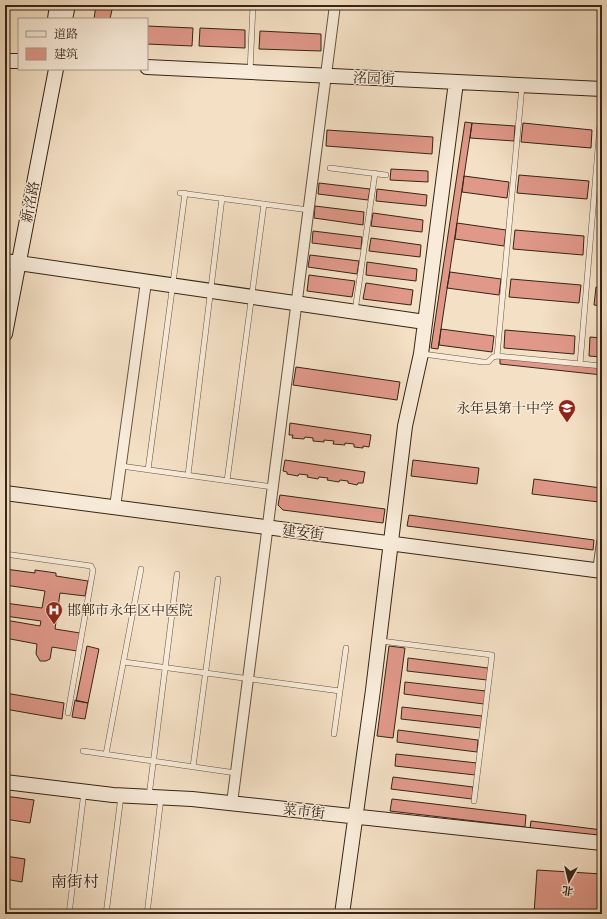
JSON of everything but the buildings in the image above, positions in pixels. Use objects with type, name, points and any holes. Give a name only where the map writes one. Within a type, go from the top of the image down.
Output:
[{"type":"street","points":[[55,18],[57,5]]},
{"type":"street","points":[[65,18],[68,5]]},
{"type":"street","points":[[232,804],[310,210],[335,5]]},
{"type":"street","points":[[5,61],[18,61]]},
{"type":"street","name":"洺园街","points":[[148,68],[602,89]]},
{"type":"street","name":"新洺路","points":[[5,334],[11,262],[46,70]]},
{"type":"street","name":"新洺路","points":[[5,283],[56,70]]},
{"type":"street","points":[[342,914],[379,641],[405,426],[421,354],[456,82]]},
{"type":"street","points":[[11,262],[425,322]]},
{"type":"street","points":[[115,507],[146,282]]},
{"type":"street","name":"建安街","points":[[5,493],[600,571]]},
{"type":"street","points":[[600,571],[602,542]]},
{"type":"street","name":"菜市街","points":[[5,782],[121,796],[155,797],[232,804],[602,843]]},
{"type":"lane","points":[[250,72],[253,5]]},
{"type":"lane","points":[[497,356],[522,85]]},
{"type":"lane","points":[[580,364],[602,101]]},
{"type":"lane","points":[[330,168],[386,175]]},
{"type":"lane","points":[[355,312],[374,174]]},
{"type":"lane","points":[[148,470],[172,285],[182,193],[310,210]]},
{"type":"lane","points":[[188,475],[222,198]]},
{"type":"lane","points":[[227,480],[264,204]]},
{"type":"lane","points":[[421,354],[483,362],[488,362],[493,357],[497,356],[602,366]]},
{"type":"lane","points":[[121,466],[274,487]]},
{"type":"lane","points":[[5,554],[91,566],[93,570],[68,713]]},
{"type":"lane","points":[[106,754],[141,569]]},
{"type":"lane","points":[[147,914],[155,797],[153,761],[177,574]]},
{"type":"lane","points":[[193,767],[218,579]]},
{"type":"lane","points":[[379,641],[492,655],[474,801]]},
{"type":"lane","points":[[334,734],[346,648]]},
{"type":"lane","points":[[124,662],[340,691]]},
{"type":"lane","points":[[83,751],[236,773]]},
{"type":"lane","points":[[69,914],[84,791]]},
{"type":"lane","points":[[106,914],[121,796]]},
{"type":"place","name":"永年县第十中学","points":[[567,423]]},
{"type":"place","name":"邯郸市永年区中医院","points":[[54,625]]},
{"type":"district","name":"南街村","points":[[75,881]]}]
